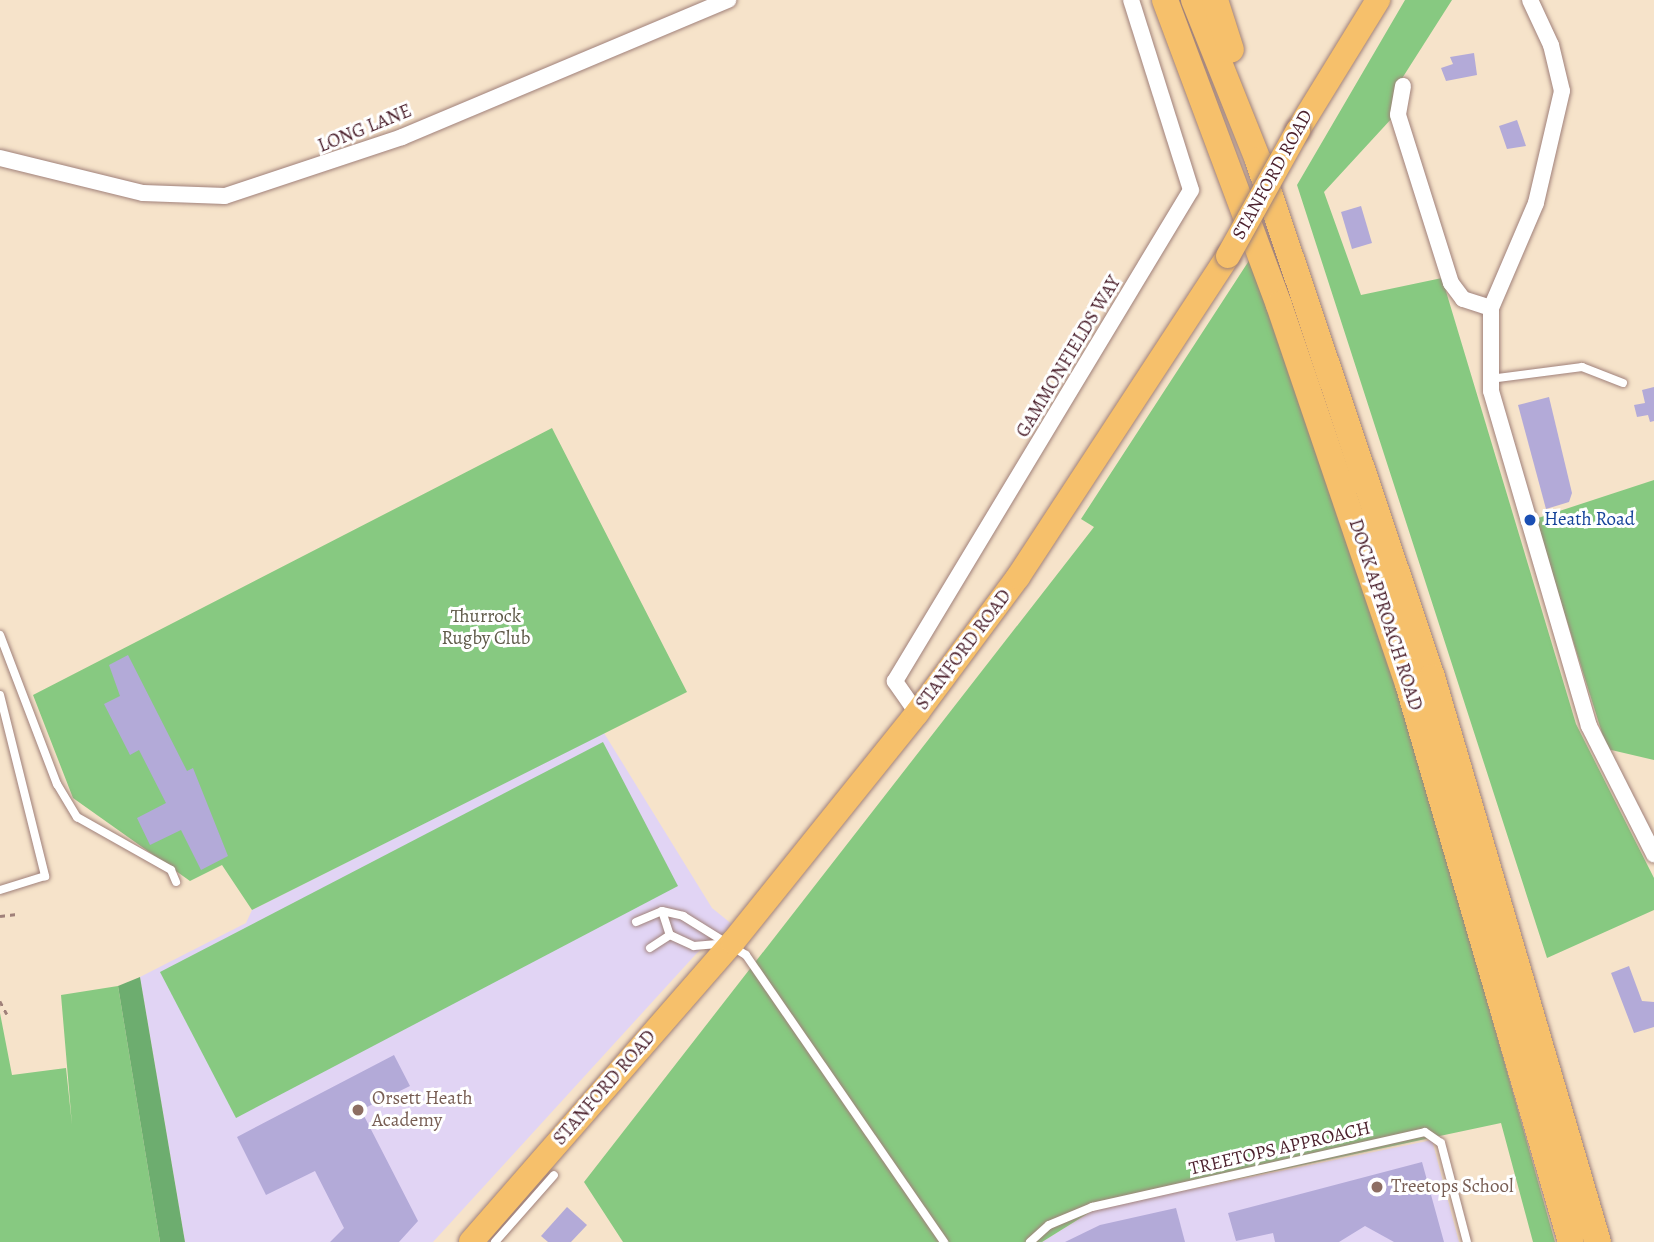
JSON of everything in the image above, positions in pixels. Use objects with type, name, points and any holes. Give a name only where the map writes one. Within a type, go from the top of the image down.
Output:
[{"type":"highway","name":"DOCK APPROACH ROAD","points":[[1165,0],[1279,305],[1408,684],[1571,1242]]},
{"type":"highway","points":[[1194,0],[1258,160]]},
{"type":"highway","points":[[1215,0],[1258,160]]},
{"type":"highway","name":"DOCK APPROACH ROAD","points":[[1258,160],[1474,807],[1598,1242]]},
{"type":"main road","name":"STANFORD ROAD","points":[[471,1242],[733,943],[918,713],[1018,577],[1228,256],[1298,130],[1378,0]]},
{"type":"street","name":"LONG LANE","points":[[0,158],[143,193],[225,197],[402,137],[728,0]]},
{"type":"street","name":"GAMMONFIELDS WAY","points":[[918,713],[895,681],[1191,190],[1131,0]]},
{"type":"street","points":[[1530,0],[1551,45],[1562,91],[1544,180],[1491,308],[1490,379],[1588,726],[1654,854]]},
{"type":"street","points":[[1403,86],[1398,115],[1451,283],[1463,299],[1491,308]]},
{"type":"lane","points":[[1490,379],[1582,367],[1623,383]]},
{"type":"lane","points":[[0,635],[57,784],[77,817],[171,870],[176,882]]},
{"type":"lane","points":[[0,695],[45,876],[0,890]]},
{"type":"lane","points":[[662,911],[670,935],[694,946],[733,943]]},
{"type":"lane","points":[[636,922],[662,911],[733,943],[756,967],[944,1242]]},
{"type":"lane","points":[[650,948],[670,935]]},
{"type":"lane","name":"TREETOPS APPROACH","points":[[1030,1242],[1049,1224],[1092,1207],[1425,1132],[1441,1143],[1467,1242]]},
{"type":"lane","points":[[495,1242],[554,1175]]},
{"type":"path","points":[[0,916],[17,914]]},
{"type":"path","points":[[0,1001],[7,1014]]},
{"type":"shaded area","name":"Orsett Heath Academy","points":[[604,733],[712,908],[733,925],[697,953],[433,1242],[185,1242],[140,977],[246,923],[252,910]]},
{"type":"shaded area","points":[[1432,1140],[1459,1242],[1042,1242],[1095,1209]]},
{"type":"green space","points":[[1405,0],[1452,0],[1394,91],[1393,117],[1324,192],[1361,295],[1442,278],[1576,724],[1654,878],[1654,910],[1547,958],[1297,185]]},
{"type":"green space","points":[[1252,256],[1397,681],[1555,1242],[1533,1242],[1501,1123],[1095,1209],[1042,1242],[623,1242],[584,1182],[1094,527],[1081,519]]},
{"type":"green space","name":"Thurrock Rugby Club","points":[[552,428],[687,692],[252,910],[222,865],[190,881],[73,798],[33,695]]},
{"type":"green space","points":[[1654,480],[1654,760],[1607,749],[1535,519]]},
{"type":"green space","points":[[603,742],[678,886],[236,1118],[160,972]]},
{"type":"green space","points":[[140,977],[185,1242],[160,1242],[118,986]]},
{"type":"green space","points":[[118,986],[160,1242],[0,1242],[0,1013],[12,1075],[66,1068],[72,1125],[61,995]]},
{"type":"building","points":[[1474,53],[1477,75],[1446,81],[1441,68],[1453,64],[1450,57]]},
{"type":"building","points":[[1517,120],[1526,146],[1507,149],[1499,126]]},
{"type":"building","points":[[1361,206],[1372,243],[1352,249],[1341,212]]},
{"type":"building","points":[[1654,387],[1654,421],[1650,422],[1648,415],[1637,417],[1634,405],[1645,403],[1642,390]]},
{"type":"building","points":[[1549,397],[1572,493],[1569,502],[1546,509],[1518,405]]},
{"type":"building","points":[[128,655],[187,771],[193,768],[228,856],[201,870],[181,830],[150,845],[137,818],[166,803],[139,750],[130,755],[104,704],[120,696],[109,665]]},
{"type":"building","points":[[1629,966],[1642,1001],[1654,1002],[1654,1027],[1634,1033],[1611,973]]},
{"type":"building","points":[[394,1055],[410,1086],[361,1110],[418,1221],[399,1242],[330,1242],[344,1228],[315,1171],[266,1195],[237,1137]]},
{"type":"building","name":"Treetops School","points":[[1422,1162],[1444,1242],[1394,1242],[1365,1226],[1339,1242],[1275,1242],[1273,1233],[1236,1241],[1228,1213]]},
{"type":"building","points":[[567,1207],[587,1225],[571,1242],[548,1242],[541,1236]]},
{"type":"building","points":[[1176,1208],[1185,1242],[1065,1242],[1100,1225]]},
{"type":"place","name":"Heath Road","points":[[1530,520]]},
{"type":"place","name":"Orsett Heath Academy","points":[[358,1110]]},
{"type":"place","name":"Treetops School","points":[[1377,1187]]}]
